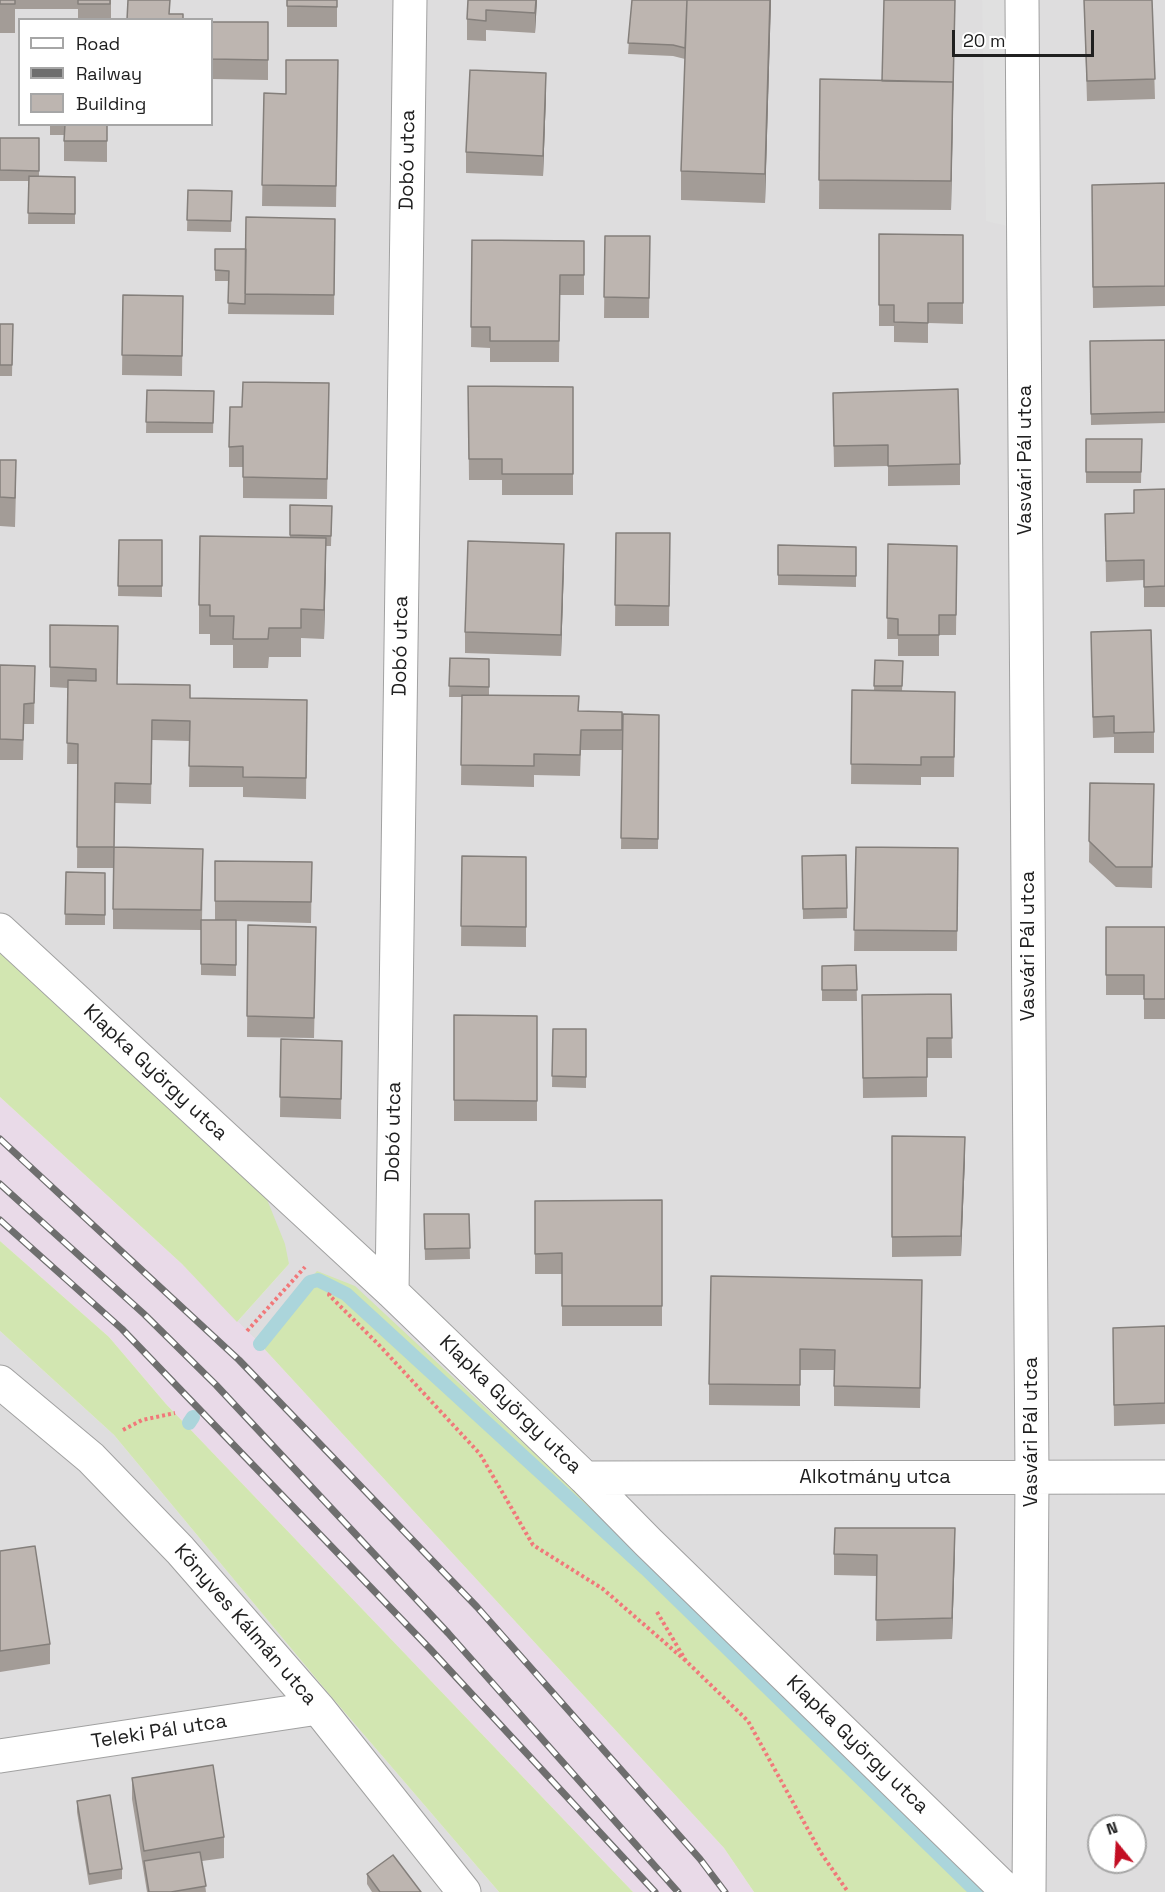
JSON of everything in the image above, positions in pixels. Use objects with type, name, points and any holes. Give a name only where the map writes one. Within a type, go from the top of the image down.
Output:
[{"type":"street","name":"Dobó utca","points":[[392,1292],[410,0]]},
{"type":"street","name":"Vasvári Pál utca","points":[[1022,0],[1032,1477],[1029,1892]]},
{"type":"street","name":"Klapka György utca","points":[[0,930],[392,1292],[1008,1892]]},
{"type":"street","name":"Könyves Kálmán utca","points":[[0,1382],[91,1458],[180,1550],[318,1708],[464,1892]]},
{"type":"street","name":"Alkotmány utca","points":[[585,1478],[1165,1477]]},
{"type":"street","name":"Teleki Pál utca","points":[[0,1756],[318,1708]]},
{"type":"path","points":[[247,1331],[344,1248]]},
{"type":"path","points":[[344,1248],[329,1295],[379,1345],[480,1454],[533,1545],[603,1589],[686,1661],[748,1721],[821,1853],[848,1892]]},
{"type":"path","points":[[91,1458],[114,1435],[142,1420],[175,1413]]},
{"type":"path","points":[[653,1605],[686,1661]]},
{"type":"shaded area","points":[[0,0],[1165,0],[1165,1892],[985,1892],[576,1492],[317,1272],[257,1341],[237,1322],[289,1264],[0,943]]},
{"type":"shaded area","points":[[982,0],[1022,0],[1024,230],[986,221]]},
{"type":"shaded area","points":[[0,1097],[182,1264],[257,1341],[724,1848],[754,1892],[633,1892],[166,1404],[109,1337],[0,1241]]},
{"type":"shaded area","points":[[0,1331],[114,1435],[329,1694],[499,1892],[0,1892]]},
{"type":"green space","points":[[0,943],[262,1187],[285,1244],[289,1264],[237,1322],[182,1264],[0,1097]]},
{"type":"green space","points":[[0,1241],[109,1337],[166,1404],[633,1892],[499,1892],[329,1694],[114,1435],[0,1331]]},
{"type":"green space","points":[[317,1271],[355,1286],[576,1492],[985,1892],[754,1892],[724,1848],[257,1341]]},
{"type":"building","points":[[0,0],[15,0],[15,4],[0,4]]},
{"type":"building","points":[[78,0],[110,0],[110,4],[78,4]]},
{"type":"building","points":[[128,0],[170,0],[169,14],[183,14],[183,18],[127,18]]},
{"type":"building","points":[[287,0],[337,0],[337,7],[287,6]]},
{"type":"building","points":[[468,0],[536,0],[535,13],[486,10],[486,21],[467,19]]},
{"type":"building","points":[[632,0],[687,0],[685,48],[673,45],[628,43]]},
{"type":"building","points":[[687,0],[770,0],[765,174],[681,171]]},
{"type":"building","points":[[884,0],[955,0],[953,90],[953,82],[882,81]]},
{"type":"building","points":[[1084,0],[1152,0],[1155,79],[1087,81]]},
{"type":"building","points":[[213,22],[268,22],[268,60],[213,59]]},
{"type":"building","points":[[286,60],[338,60],[336,186],[262,185],[264,93],[286,94]]},
{"type":"building","points":[[470,70],[546,73],[543,156],[466,152]]},
{"type":"building","points":[[820,79],[953,82],[951,181],[819,180]]},
{"type":"building","points":[[65,126],[107,126],[107,141],[64,141]]},
{"type":"building","points":[[0,138],[39,138],[39,171],[0,170]]},
{"type":"building","points":[[29,176],[75,177],[75,214],[28,213]]},
{"type":"building","points":[[1165,183],[1165,286],[1093,287],[1092,185]]},
{"type":"building","points":[[188,190],[232,191],[231,221],[187,220]]},
{"type":"building","points":[[246,217],[335,219],[334,295],[245,294]]},
{"type":"building","points":[[879,234],[963,235],[963,303],[928,303],[928,323],[894,322],[894,305],[879,305]]},
{"type":"building","points":[[605,236],[650,236],[649,298],[604,297]]},
{"type":"building","points":[[472,240],[584,241],[584,275],[560,275],[559,341],[490,341],[490,327],[471,327]]},
{"type":"building","points":[[215,249],[246,249],[245,304],[228,303],[229,271],[215,270]]},
{"type":"building","points":[[123,295],[183,296],[182,356],[122,355]]},
{"type":"building","points":[[0,324],[13,324],[12,365],[0,365]]},
{"type":"building","points":[[1165,340],[1165,412],[1091,414],[1090,341]]},
{"type":"building","points":[[243,382],[329,383],[327,479],[243,477],[243,446],[229,447],[230,407],[242,407]]},
{"type":"building","points":[[468,386],[573,387],[573,474],[502,474],[502,459],[469,459]]},
{"type":"building","points":[[958,389],[960,464],[888,466],[888,445],[834,446],[833,393]]},
{"type":"building","points":[[147,390],[214,391],[213,423],[146,422]]},
{"type":"building","points":[[1086,439],[1142,439],[1141,472],[1086,472]]},
{"type":"building","points":[[0,460],[16,460],[15,498],[0,497]]},
{"type":"building","points":[[1165,489],[1165,586],[1144,587],[1144,560],[1106,561],[1105,514],[1134,513],[1134,490]]},
{"type":"building","points":[[290,505],[332,506],[331,536],[290,535]]},
{"type":"building","points":[[616,533],[670,533],[669,606],[615,605]]},
{"type":"building","points":[[200,536],[326,538],[324,610],[301,609],[301,628],[269,628],[268,639],[233,639],[234,616],[210,616],[210,605],[199,605]]},
{"type":"building","points":[[119,540],[162,540],[162,586],[118,586]]},
{"type":"building","points":[[468,541],[564,544],[561,635],[465,632]]},
{"type":"building","points":[[888,544],[957,546],[956,615],[939,615],[939,635],[898,635],[898,619],[887,618]]},
{"type":"building","points":[[778,545],[856,547],[856,576],[778,575]]},
{"type":"building","points":[[50,625],[118,626],[117,684],[190,685],[190,698],[307,700],[306,778],[243,777],[243,767],[189,766],[190,721],[152,720],[151,784],[115,783],[114,847],[77,847],[78,744],[67,743],[68,680],[96,681],[96,669],[50,667]]},
{"type":"building","points":[[1151,630],[1154,732],[1114,733],[1114,716],[1093,717],[1091,632]]},
{"type":"building","points":[[450,658],[489,659],[489,687],[449,686]]},
{"type":"building","points":[[875,660],[903,661],[902,686],[874,686]]},
{"type":"building","points":[[0,665],[35,666],[34,703],[24,704],[23,740],[0,739]]},
{"type":"building","points":[[852,690],[955,692],[954,757],[921,757],[921,765],[851,764]]},
{"type":"building","points":[[462,695],[579,696],[578,711],[622,712],[622,730],[581,730],[580,755],[534,754],[534,766],[461,765]]},
{"type":"building","points":[[623,714],[659,715],[658,839],[621,838]]},
{"type":"building","points":[[1090,783],[1154,784],[1152,867],[1116,867],[1089,841]]},
{"type":"building","points":[[114,847],[203,849],[201,910],[113,909]]},
{"type":"building","points":[[856,847],[958,848],[957,931],[854,930]]},
{"type":"building","points":[[846,855],[847,908],[803,909],[802,856]]},
{"type":"building","points":[[462,856],[526,857],[526,927],[461,926]]},
{"type":"building","points":[[215,861],[312,862],[311,902],[215,901]]},
{"type":"building","points":[[66,872],[105,873],[105,915],[65,914]]},
{"type":"building","points":[[201,920],[236,920],[236,965],[201,964]]},
{"type":"building","points":[[248,925],[316,927],[314,1018],[247,1016]]},
{"type":"building","points":[[1106,927],[1165,927],[1165,999],[1144,999],[1144,975],[1106,975]]},
{"type":"building","points":[[856,965],[857,990],[822,990],[822,966]]},
{"type":"building","points":[[951,994],[952,1038],[927,1038],[927,1077],[863,1078],[862,995]]},
{"type":"building","points":[[454,1015],[537,1016],[537,1101],[454,1100]]},
{"type":"building","points":[[553,1029],[586,1029],[586,1077],[552,1076]]},
{"type":"building","points":[[281,1039],[342,1041],[341,1099],[280,1097]]},
{"type":"building","points":[[892,1136],[965,1137],[961,1236],[892,1237]]},
{"type":"building","points":[[662,1200],[662,1306],[562,1306],[562,1253],[535,1254],[535,1201]]},
{"type":"building","points":[[424,1214],[469,1214],[470,1248],[425,1249]]},
{"type":"building","points":[[711,1276],[922,1280],[920,1388],[834,1386],[835,1350],[800,1349],[800,1385],[709,1384]]},
{"type":"building","points":[[1165,1326],[1165,1403],[1114,1405],[1113,1328]]},
{"type":"building","points":[[835,1528],[955,1528],[952,1618],[876,1620],[877,1555],[834,1554]]},
{"type":"building","points":[[35,1546],[50,1644],[0,1651],[0,1551]]},
{"type":"building","points":[[213,1765],[224,1837],[144,1851],[132,1778]]},
{"type":"building","points":[[110,1795],[122,1869],[89,1874],[77,1801]]},
{"type":"building","points":[[200,1852],[206,1886],[171,1892],[149,1892],[144,1861]]},
{"type":"building","points":[[393,1855],[421,1892],[380,1892],[367,1874]]},
{"type":"waterway","points":[[260,1344],[310,1282],[318,1280],[346,1294],[646,1569],[977,1892]]},
{"type":"waterway","points":[[189,1423],[193,1417]]},
{"type":"railway","points":[[0,1139],[239,1360],[477,1607],[700,1859],[725,1892]]},
{"type":"railway","points":[[0,1184],[144,1314],[216,1385],[448,1633],[678,1892]]},
{"type":"railway","points":[[0,1220],[122,1329],[431,1650],[655,1892]]}]
